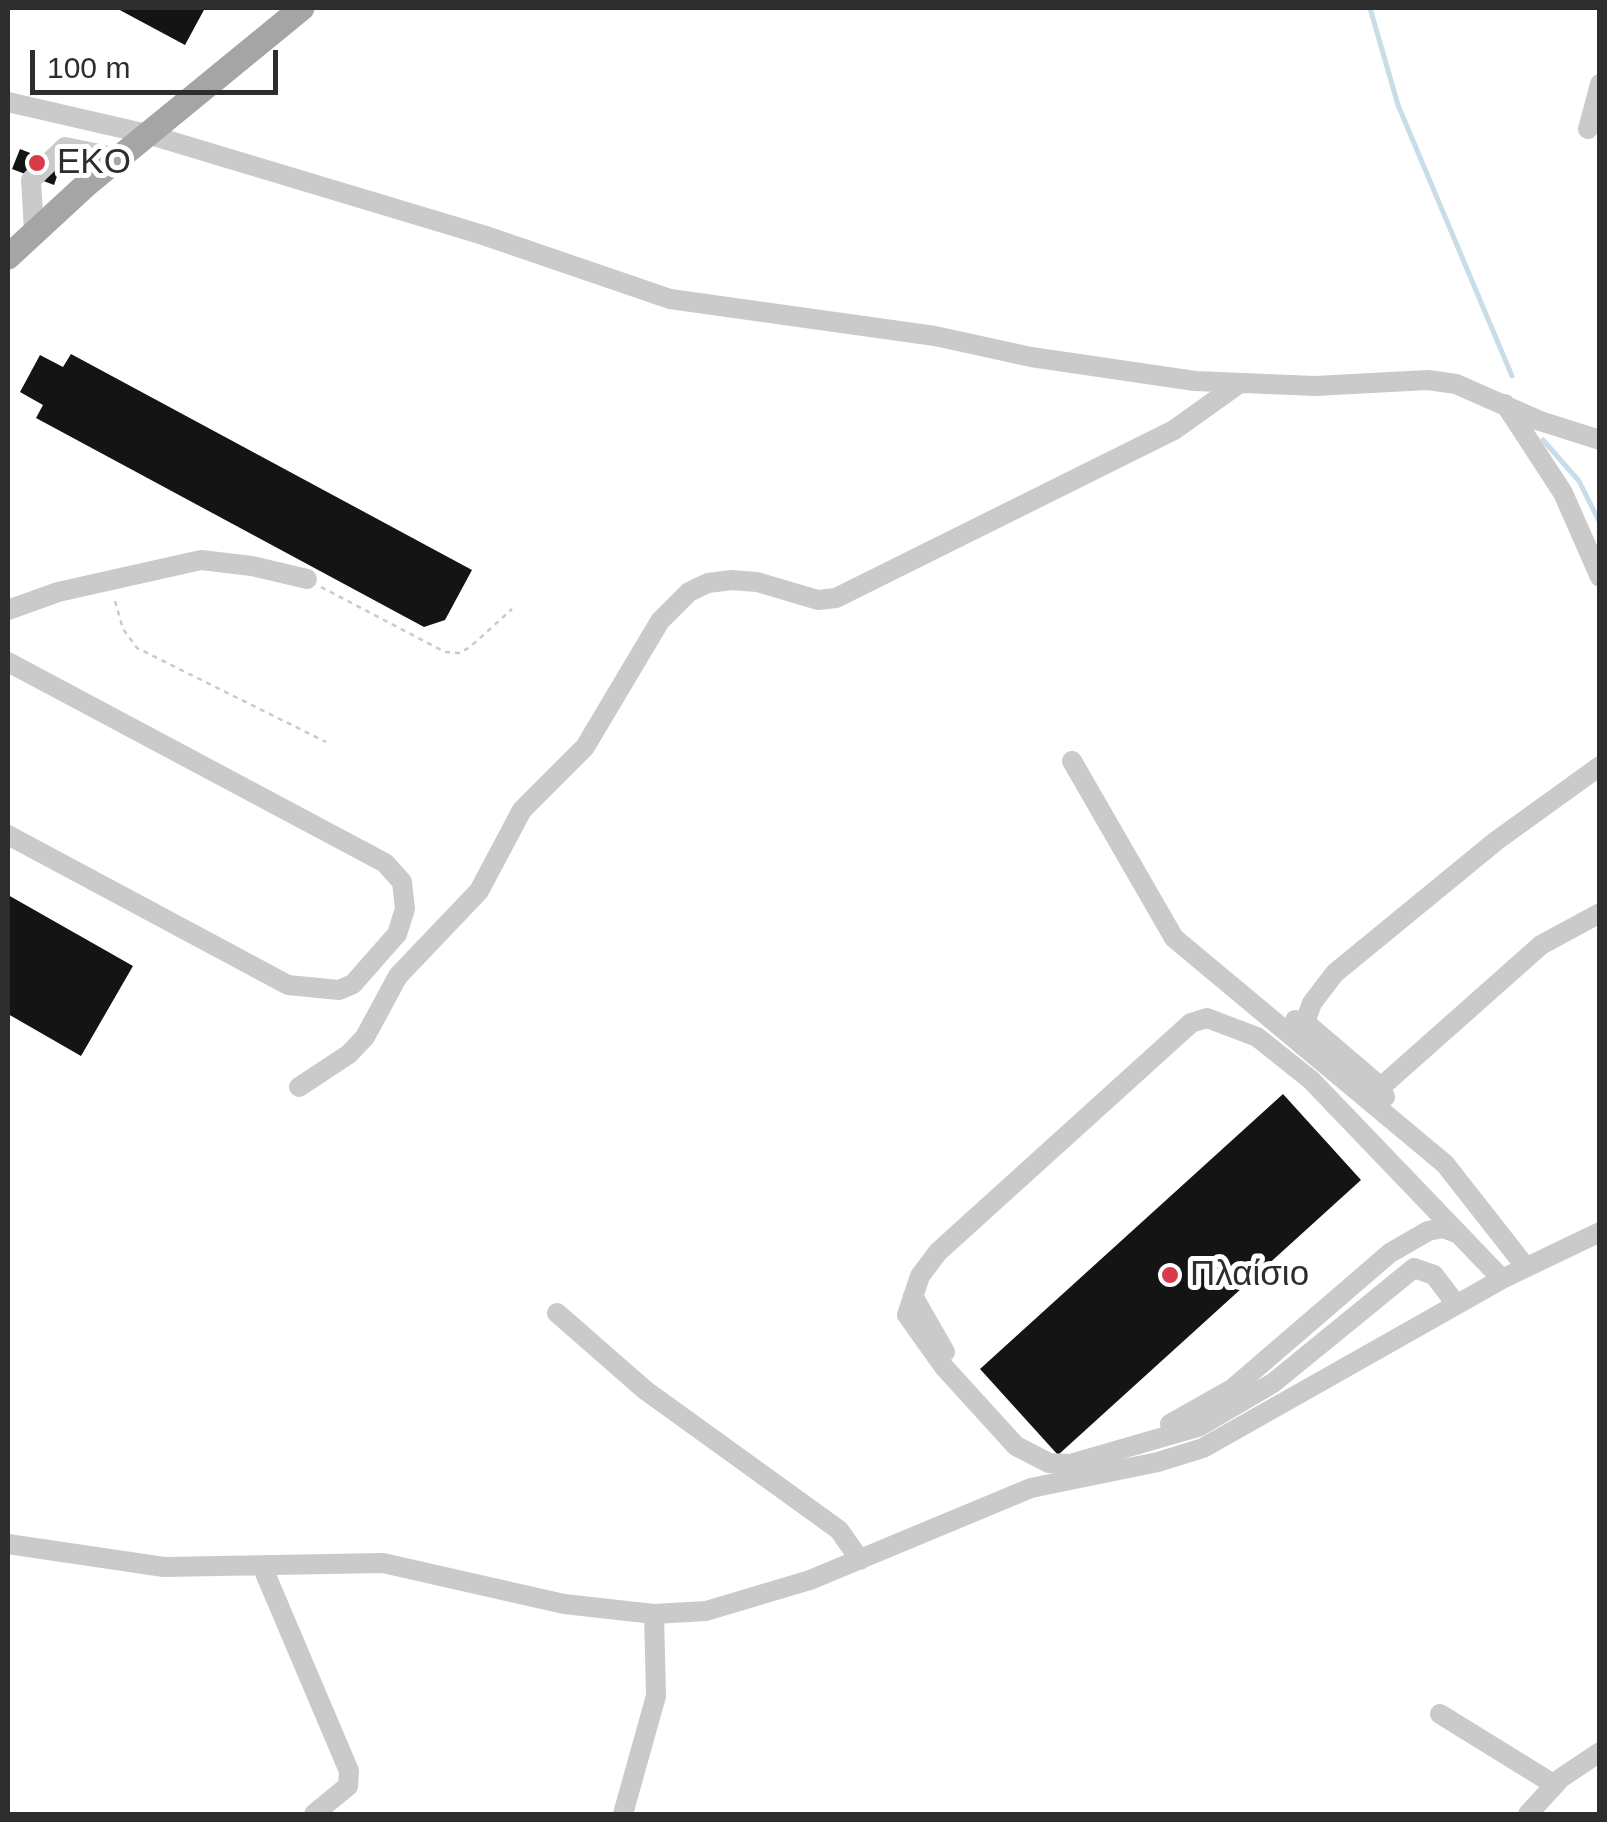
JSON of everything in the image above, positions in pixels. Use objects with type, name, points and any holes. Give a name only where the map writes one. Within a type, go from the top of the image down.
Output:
[{"type":"main road","points":[[8,257],[119,158],[302,8]]},
{"type":"street","points":[[1588,130],[1599,90]]},
{"type":"street","points":[[8,102],[148,134],[520,246],[670,298],[1237,385],[1428,380],[1456,384],[1540,422],[1600,440]]},
{"type":"street","points":[[34,232],[30,180],[65,147],[119,158]]},
{"type":"street","points":[[299,1087],[349,1054],[373,1024],[398,976],[480,891],[522,810],[585,747],[660,621],[689,592],[708,582],[732,580],[757,582],[818,600],[836,598],[1174,430],[1237,385]]},
{"type":"street","points":[[1505,404],[1516,427],[1563,494],[1600,577]]},
{"type":"street","points":[[8,610],[109,580],[200,560],[252,566],[307,580]]},
{"type":"street","points":[[8,662],[385,863],[402,882],[405,909],[397,934],[354,984],[339,990],[288,984],[8,835]]},
{"type":"street","points":[[1072,761],[1174,938],[1445,1164],[1526,1266]]},
{"type":"street","points":[[1305,1022],[1312,1003],[1335,973],[1496,841],[1600,766]]},
{"type":"street","points":[[1381,1087],[1541,946],[1600,913]]},
{"type":"street","points":[[1260,1013],[1305,1022],[1381,1087],[1395,1122]]},
{"type":"street","points":[[1456,1304],[1434,1274],[1422,1267],[1414,1268],[1273,1383],[1198,1426],[1070,1464],[1035,1458],[992,1420],[915,1332],[907,1316],[920,1276],[938,1252],[1191,1023],[1207,1018],[1228,1023],[1287,1059],[1502,1279]]},
{"type":"street","points":[[913,1296],[942,1348],[1015,1428],[1033,1446],[1062,1459],[1183,1420],[1232,1389],[1390,1253],[1428,1231],[1444,1228],[1456,1233]]},
{"type":"street","points":[[8,1544],[135,1565],[383,1563],[425,1569],[518,1597],[654,1614],[729,1606],[860,1560],[1031,1488],[1204,1448],[1456,1304],[1600,1232]]},
{"type":"street","points":[[557,1313],[645,1390],[839,1530],[860,1560]]},
{"type":"street","points":[[262,1566],[349,1771],[348,1786],[314,1814]]},
{"type":"street","points":[[623,1814],[656,1696],[654,1614]]},
{"type":"street","points":[[1440,1714],[1555,1785]]},
{"type":"street","points":[[1528,1814],[1555,1785],[1600,1752]]},
{"type":"path","points":[[109,580],[123,629],[137,648],[326,742]]},
{"type":"path","points":[[307,580],[444,652],[460,653],[470,648],[512,609]]},
{"type":"building","points":[[116,8],[205,8],[185,45]]},
{"type":"building","points":[[20,149],[61,165],[54,185],[12,169]]},
{"type":"building","points":[[71,354],[472,570],[445,620],[424,627],[36,418],[43,405],[20,392],[40,355],[63,367]]},
{"type":"building","points":[[8,895],[133,966],[81,1056],[8,1014]]},
{"type":"building","name":"Πλαίσιο","points":[[1283,1094],[1361,1180],[1058,1455],[980,1369]]},
{"type":"waterway","points":[[1370,8],[1398,105],[1512,376]]},
{"type":"waterway","points":[[1543,440],[1579,481],[1600,523]]},
{"type":"place","name":"EKO","points":[[37,163]]},
{"type":"place","name":"Πλαίσιο","points":[[1170,1275]]}]
